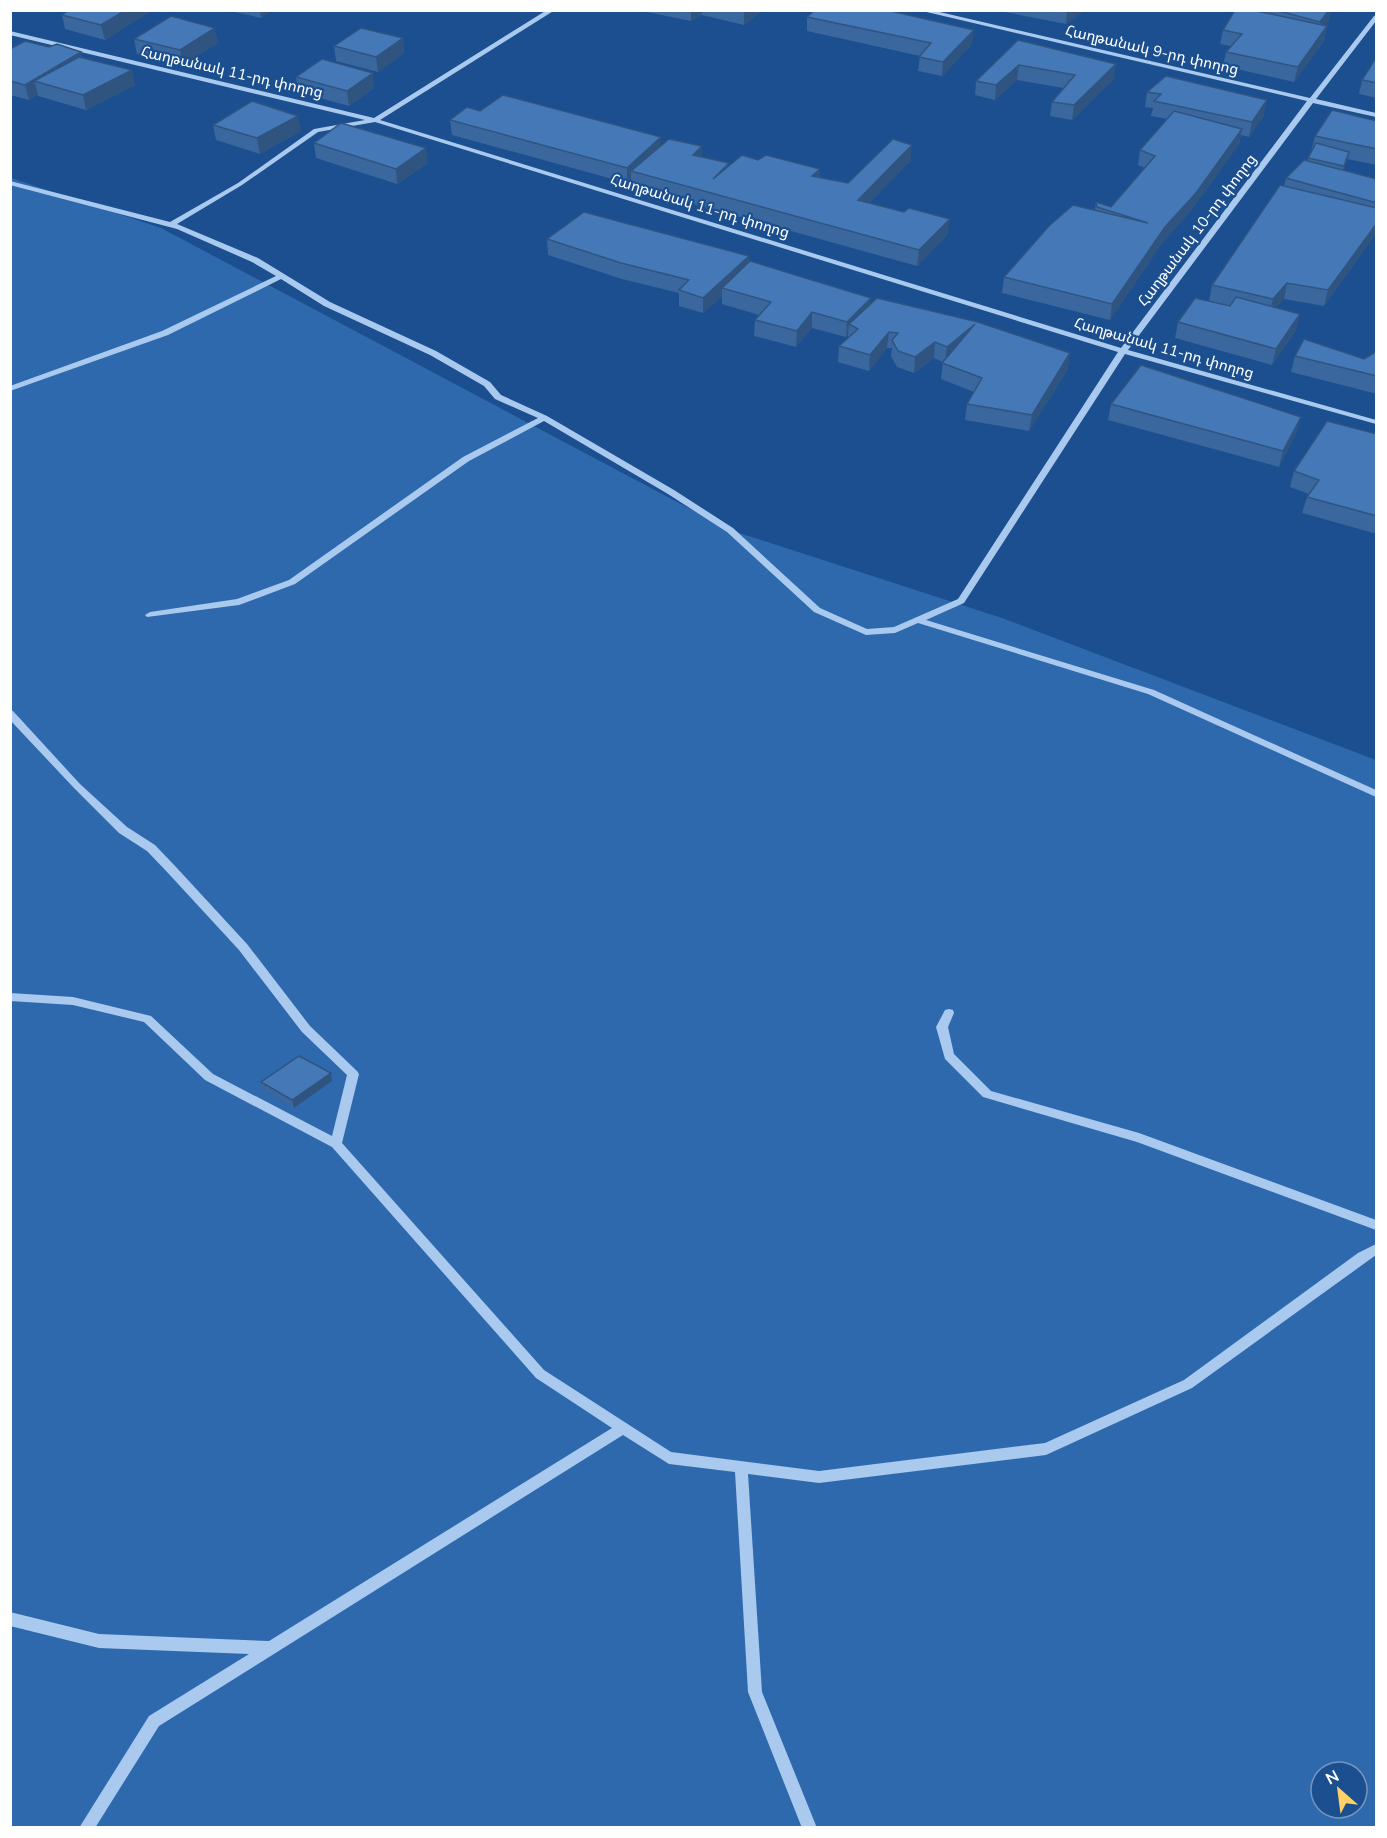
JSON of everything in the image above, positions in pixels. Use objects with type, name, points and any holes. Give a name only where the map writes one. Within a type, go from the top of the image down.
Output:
[{"type":"street","points":[[170,225],[240,184],[316,130],[375,120],[552,10]]},
{"type":"street","name":"Հաղթանակ 9-րդ փողոց","points":[[921,10],[1377,115]]},
{"type":"street","name":"Հաղթանակ 10-րդ փողոց","points":[[10,183],[180,227],[255,260],[327,304],[433,353],[487,384],[498,397],[544,418],[730,530],[817,610],[866,632],[895,630],[961,601],[988,556],[1123,351],[1377,17]]},
{"type":"street","name":"Հաղթանակ 11-րդ փողոց","points":[[10,33],[375,120],[1123,351],[1377,422]]},
{"type":"street","points":[[10,389],[165,333],[282,276]]},
{"type":"street","points":[[150,615],[239,602],[292,582],[466,459],[544,418]]},
{"type":"street","points":[[917,620],[1151,692],[1377,794]]},
{"type":"street","points":[[10,713],[77,786],[123,830],[151,848],[172,870],[243,947],[306,1029],[353,1074],[336,1144]]},
{"type":"street","points":[[10,997],[73,1001],[147,1020],[209,1077],[336,1144],[540,1374],[669,1458],[819,1477],[1046,1449],[1188,1384],[1362,1257],[1377,1249]]},
{"type":"street","points":[[949,1013],[942,1027],[949,1056],[987,1094],[1139,1138],[1377,1225]]},
{"type":"street","points":[[86,1827],[154,1721],[623,1428]]},
{"type":"street","points":[[741,1467],[755,1692],[810,1827]]},
{"type":"street","points":[[10,1619],[99,1641],[274,1648]]},
{"type":"shaded area","points":[[11,178],[161,228],[730,530],[1002,618],[1376,760],[1376,1827],[11,1828]]},
{"type":"building","points":[[69,10],[126,10],[101,25],[62,15]]},
{"type":"building","points":[[815,10],[886,10],[974,30],[943,62],[919,57],[931,43],[807,17]]},
{"type":"building","points":[[1235,10],[1252,10],[1327,26],[1298,67],[1226,52],[1242,34],[1223,30]]},
{"type":"building","points":[[1275,10],[1329,10],[1320,22]]},
{"type":"building","points":[[171,16],[215,28],[180,50],[134,39]]},
{"type":"building","points":[[361,28],[403,38],[376,57],[334,46]]},
{"type":"building","points":[[1018,40],[1116,64],[1074,105],[1052,102],[1075,75],[1019,65],[996,85],[976,81]]},
{"type":"building","points":[[25,41],[49,47],[57,44],[81,52],[25,85],[10,81],[10,49]]},
{"type":"building","points":[[1377,56],[1377,83],[1362,80]]},
{"type":"building","points":[[79,57],[132,70],[83,95],[34,81]]},
{"type":"building","points":[[322,59],[373,73],[347,91],[296,77]]},
{"type":"building","points":[[1166,76],[1267,100],[1252,122],[1154,101],[1161,94],[1147,92]]},
{"type":"building","points":[[503,95],[661,137],[627,168],[450,120],[467,107],[480,111]]},
{"type":"building","points":[[252,101],[298,116],[257,138],[213,125]]},
{"type":"building","points":[[1332,110],[1377,121],[1377,149],[1315,136]]},
{"type":"building","points":[[1174,111],[1242,129],[1196,193],[1165,227],[1112,304],[1004,277],[1049,226],[1073,205],[1148,223],[1097,207],[1096,202],[1111,207],[1155,156],[1140,150]]},
{"type":"building","points":[[341,123],[426,148],[396,169],[314,143]]},
{"type":"building","points":[[669,139],[702,146],[693,155],[729,163],[713,179],[742,155],[758,160],[766,155],[820,169],[812,176],[848,183],[893,139],[912,145],[858,200],[904,212],[909,208],[950,219],[919,250],[631,171]]},
{"type":"building","points":[[1316,143],[1349,152],[1344,166],[1308,158]]},
{"type":"building","points":[[1304,160],[1377,179],[1377,203],[1286,178]]},
{"type":"building","points":[[1280,185],[1377,208],[1377,223],[1328,290],[1287,283],[1273,299],[1212,285]]},
{"type":"building","points":[[584,212],[749,256],[703,298],[679,290],[689,280],[621,263],[547,239]]},
{"type":"building","points":[[750,261],[871,298],[847,322],[812,312],[797,331],[755,320],[771,302],[722,288]]},
{"type":"building","points":[[1236,297],[1300,314],[1276,349],[1178,322],[1195,298],[1230,306]]},
{"type":"building","points":[[877,298],[978,322],[1070,353],[1032,415],[967,404],[982,378],[942,363],[975,324],[947,347],[935,342],[915,357],[898,351],[892,340],[898,333],[889,332],[870,355],[839,346],[858,329],[849,324]]},
{"type":"building","points":[[1304,339],[1364,359],[1377,351],[1377,376],[1295,356]]},
{"type":"building","points":[[1141,365],[1301,417],[1283,451],[1111,404]]},
{"type":"building","points":[[1327,421],[1377,434],[1377,516],[1307,497],[1319,480],[1294,471]]},
{"type":"building","points":[[299,1056],[331,1073],[292,1100],[261,1082]]}]
